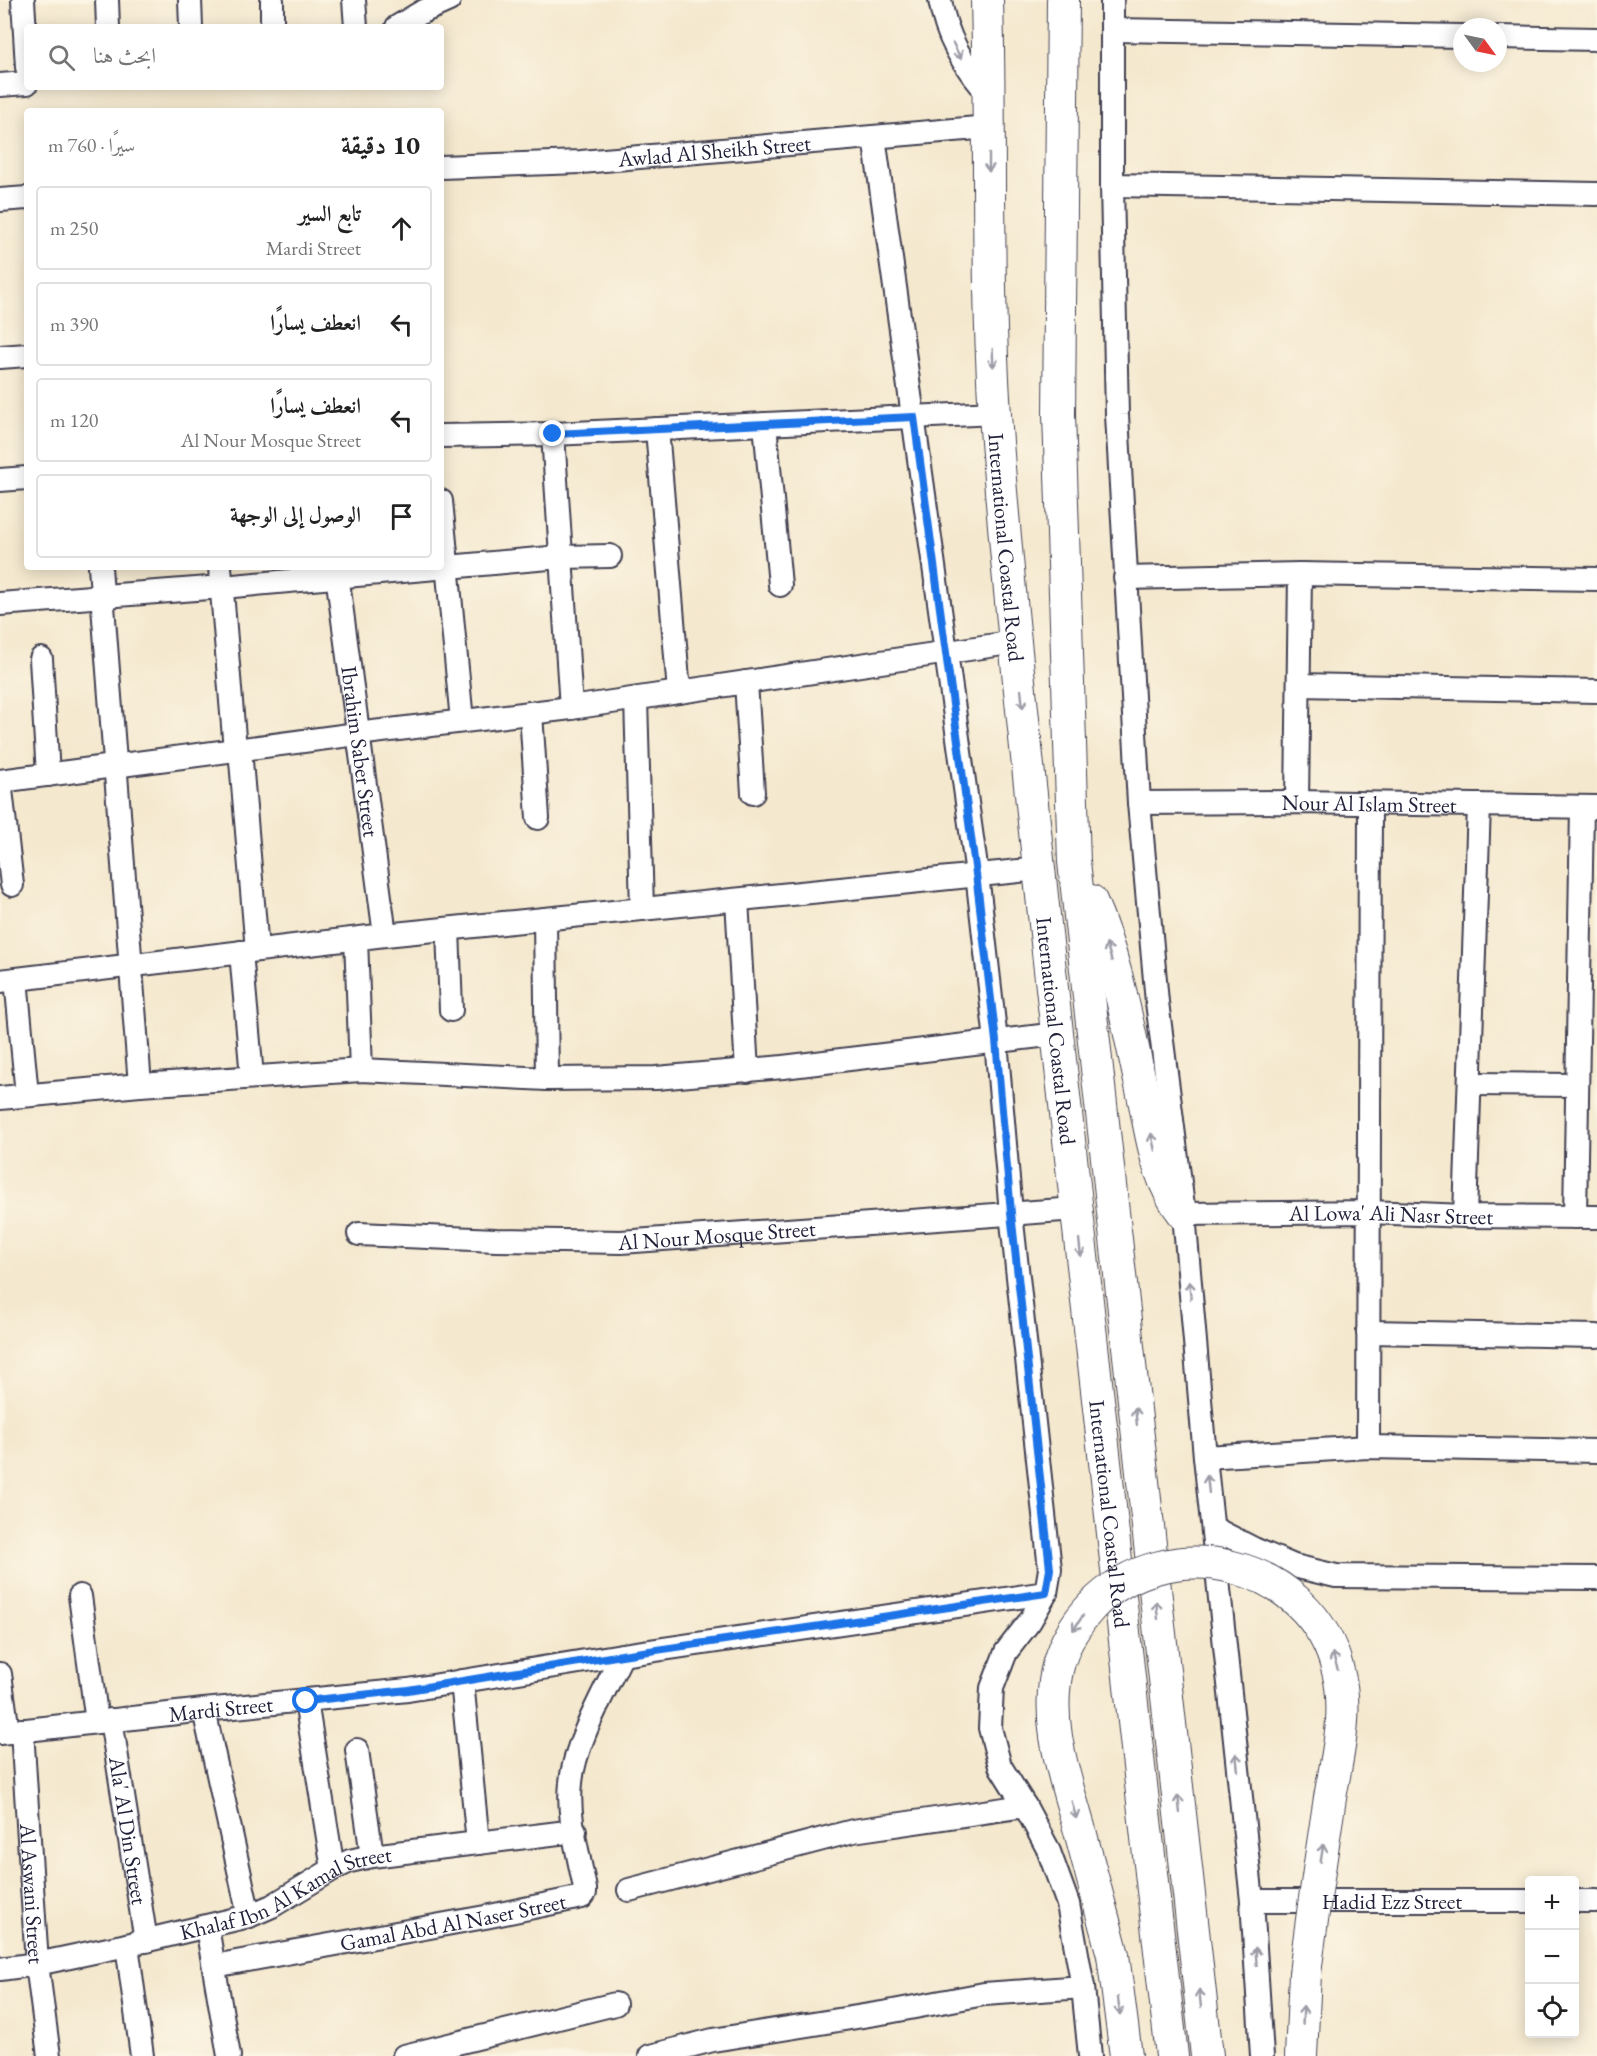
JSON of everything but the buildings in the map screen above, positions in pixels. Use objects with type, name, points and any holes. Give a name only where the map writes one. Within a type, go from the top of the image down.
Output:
[{"type":"highway","name":"International Coastal Road","points":[[987,0],[990,95],[989,254],[995,413],[1016,642],[1057,1034],[1172,2056]]},
{"type":"highway","name":"International Coastal Road","points":[[1063,0],[1059,414],[1074,862],[1207,2056]]},
{"type":"highway","points":[[1074,862],[1093,906],[1119,986],[1160,1172],[1166,1187],[1184,1214]]},
{"type":"highway","points":[[1126,2056],[1113,1955],[1055,1738],[1053,1698],[1059,1662],[1066,1644],[1086,1612],[1114,1587],[1130,1577],[1166,1564],[1184,1562],[1219,1563],[1235,1567],[1269,1581],[1285,1592],[1300,1604],[1324,1635],[1338,1669],[1342,1696],[1342,1722],[1311,1924],[1305,1974],[1301,2056]]},
{"type":"street","points":[[23,0],[24,24]]},
{"type":"street","points":[[107,0],[108,24]]},
{"type":"street","points":[[190,0],[191,24]]},
{"type":"street","points":[[272,0],[272,24]]},
{"type":"street","points":[[354,0],[356,24]]},
{"type":"street","points":[[404,15],[449,0]]},
{"type":"street","points":[[940,0],[947,30],[955,48],[976,81],[990,95]]},
{"type":"street","points":[[1113,0],[1112,185],[1117,415],[1139,803],[1157,1002],[1184,1214],[1205,1457],[1252,1901],[1262,2056]]},
{"type":"street","points":[[1113,30],[1453,36]]},
{"type":"street","points":[[1507,37],[1597,39]]},
{"type":"street","points":[[0,85],[24,83]]},
{"type":"street","name":"Awlad Al Sheikh Street","points":[[444,167],[581,162],[989,127]]},
{"type":"street","points":[[874,137],[976,874],[996,1041],[1011,1213],[1050,1569],[1046,1593],[1030,1621],[1006,1652],[992,1688],[990,1728],[1000,1766],[1048,1849],[1068,1904],[1083,1987],[1090,2056]]},
{"type":"street","points":[[1112,185],[1597,194]]},
{"type":"street","points":[[0,200],[24,198]]},
{"type":"street","points":[[0,357],[24,355]]},
{"type":"street","points":[[444,436],[553,434],[995,413]]},
{"type":"street","points":[[765,424],[780,585]]},
{"type":"street","points":[[657,429],[679,692]]},
{"type":"street","points":[[553,434],[571,708]]},
{"type":"street","points":[[0,480],[24,478]]},
{"type":"street","points":[[444,534],[462,721]]},
{"type":"street","points":[[444,567],[610,555]]},
{"type":"street","points":[[100,570],[140,1085]]},
{"type":"street","points":[[0,604],[101,596],[221,577],[381,570]]},
{"type":"street","name":"Ibrahim Saber Street","points":[[337,572],[385,935]]},
{"type":"street","points":[[1125,578],[1300,574],[1597,579]]},
{"type":"street","points":[[1297,802],[1300,574]]},
{"type":"street","points":[[221,577],[238,749],[249,951],[252,1077]]},
{"type":"street","points":[[12,885],[0,781],[571,708],[1016,642]]},
{"type":"street","points":[[41,659],[48,775]]},
{"type":"street","points":[[746,682],[753,793]]},
{"type":"street","points":[[1299,685],[1597,691]]},
{"type":"street","points":[[636,699],[642,909]]},
{"type":"street","points":[[531,713],[538,818]]},
{"type":"street","name":"Nour Al Islam Street","points":[[1139,803],[1297,802],[1589,807]]},
{"type":"street","points":[[1368,1447],[1370,804]]},
{"type":"street","points":[[1465,1216],[1479,805]]},
{"type":"street","points":[[1586,1217],[1577,1085],[1589,807]]},
{"type":"street","points":[[27,1095],[8,980],[385,935],[1040,869]]},
{"type":"street","points":[[737,900],[747,1071]]},
{"type":"street","points":[[545,919],[547,1079]]},
{"type":"street","points":[[448,929],[451,1010]]},
{"type":"street","points":[[356,939],[361,1070]]},
{"type":"street","points":[[0,1098],[140,1085],[361,1070],[547,1079],[656,1077],[747,1071],[1057,1034]]},
{"type":"street","points":[[1470,1084],[1577,1085]]},
{"type":"street","name":"Al Nour Mosque Street","points":[[359,1234],[496,1240],[621,1242],[1076,1209]]},
{"type":"street","name":"Al Lowa' Ali Nasr Street","points":[[1184,1214],[1369,1212],[1586,1217]]},
{"type":"street","points":[[1368,1332],[1597,1336]]},
{"type":"street","points":[[1205,1457],[1368,1447],[1597,1450]]},
{"type":"street","points":[[1213,1527],[1254,1549],[1294,1566],[1336,1576],[1597,1578]]},
{"type":"street","name":"Mardi Street","points":[[10,1732],[408,1690],[622,1655],[1046,1593]]},
{"type":"street","name":"Ala' Al Din Street","points":[[80,1596],[104,1721],[137,1943],[142,2056]]},
{"type":"street","name":"Gamal Abd Al Naser Street","points":[[214,1966],[578,1899],[585,1893],[585,1888],[570,1785],[574,1762],[622,1655]]},
{"type":"street","name":"Al Aswani Street","points":[[0,1674],[10,1732],[49,2056]]},
{"type":"street","points":[[462,1681],[478,1843]]},
{"type":"street","points":[[306,1701],[333,1869]]},
{"type":"street","points":[[204,1710],[249,1916]]},
{"type":"street","points":[[357,1750],[372,1856]]},
{"type":"street","points":[[629,1890],[853,1832],[1025,1806]]},
{"type":"street","name":"Khalaf Ibn Al Kamal Street","points":[[0,1969],[38,1964],[137,1943],[249,1916],[272,1906],[350,1861],[372,1856],[575,1831]]},
{"type":"street","name":"Hadid Ezz Street","points":[[1252,1901],[1525,1901]]},
{"type":"street","points":[[1579,1901],[1597,1901]]},
{"type":"street","points":[[207,1927],[229,2056]]},
{"type":"street","points":[[650,2056],[713,2040],[984,1994],[1083,1987]]},
{"type":"street","points":[[404,2056],[615,2004]]},
{"type":"route","points":[[306,1701],[408,1690],[622,1655],[1046,1593],[1050,1569],[1011,1213],[996,1041],[976,874],[914,417],[553,434]]}]
